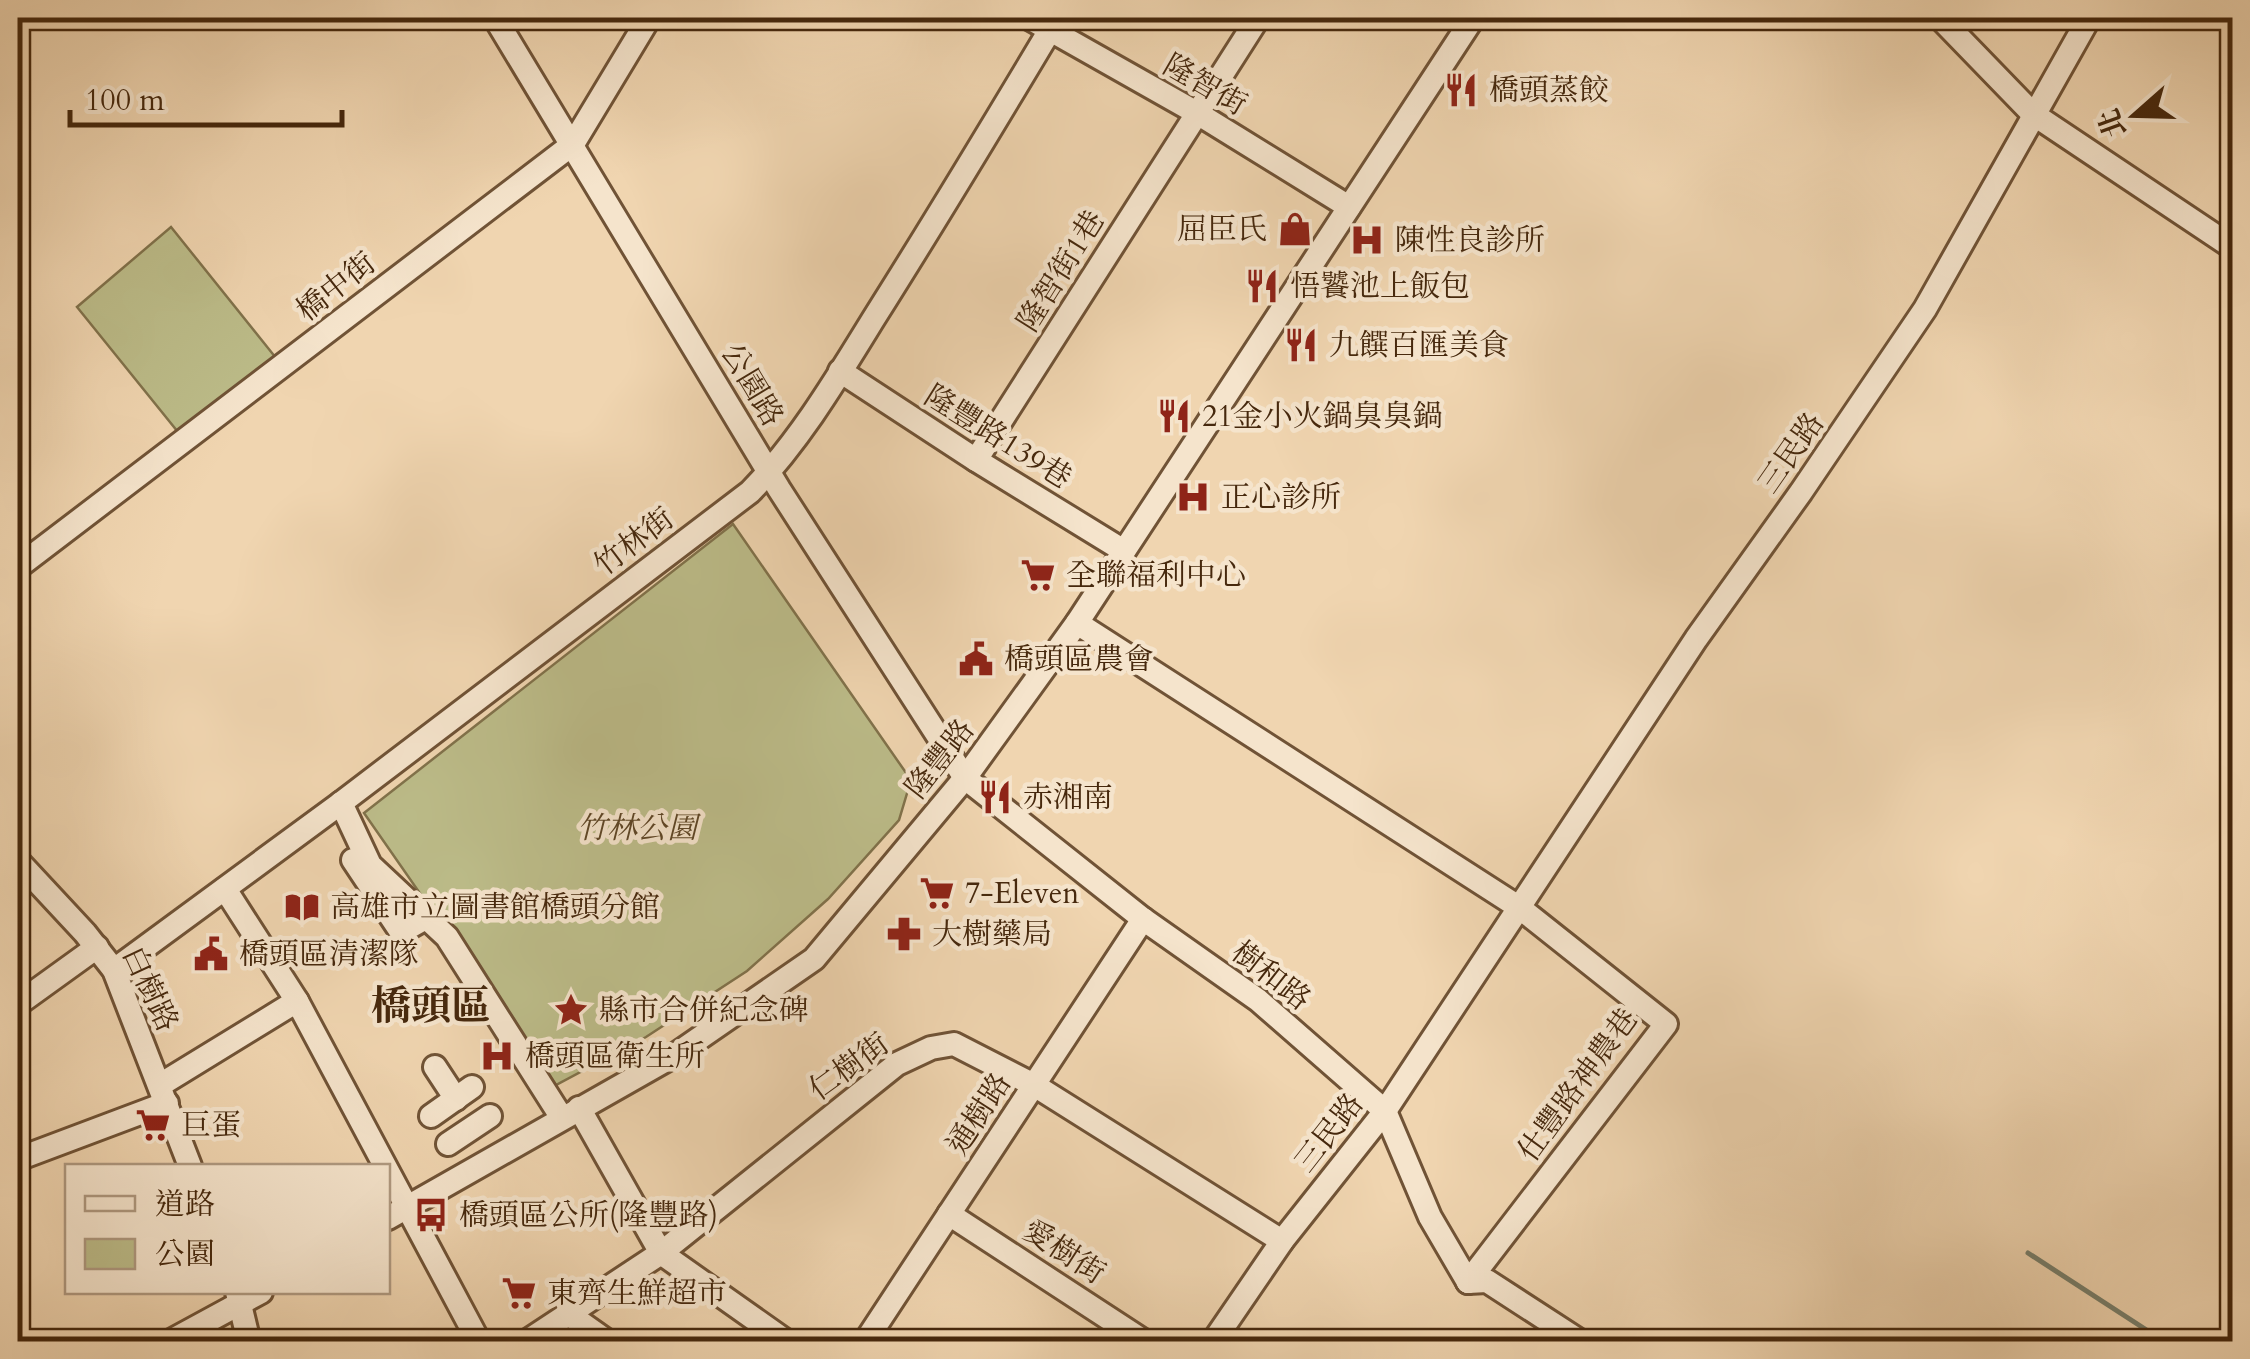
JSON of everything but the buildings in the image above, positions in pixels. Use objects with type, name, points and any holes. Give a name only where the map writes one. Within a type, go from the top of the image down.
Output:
[{"type":"street","name":"公園路","points":[[495,18],[770,472],[966,778]]},
{"type":"street","name":"橋中街","points":[[18,567],[573,144],[649,18]]},
{"type":"street","name":"隆智街","points":[[1029,18],[1197,113],[1349,207]]},
{"type":"street","name":"隆智街1巷","points":[[976,460],[1258,18]]},
{"type":"street","name":"隆豐路","points":[[390,1217],[675,1055],[814,959],[966,778],[1077,623],[1473,18]]},
{"type":"street","points":[[1940,18],[2033,114],[2232,247]]},
{"type":"street","name":"三民路","points":[[1212,1342],[1282,1241],[1384,1112],[1696,639],[1925,309],[2089,18]]},
{"type":"street","name":"竹林街","points":[[114,970],[750,492],[770,472],[840,372],[1050,30]]},
{"type":"street","name":"隆豐路139巷","points":[[840,372],[1124,551]]},
{"type":"street","points":[[1077,623],[1520,908]]},
{"type":"street","name":"樹和路","points":[[966,778],[1143,918],[1258,1000],[1384,1112],[1430,1216],[1468,1282]]},
{"type":"street","points":[[335,807],[401,932],[422,920]]},
{"type":"street","name":"白樹路","points":[[18,861],[114,970],[189,1164]]},
{"type":"street","points":[[366,868],[447,937],[662,1253],[786,1342]]},
{"type":"street","points":[[225,888],[297,1000],[387,1164]]},
{"type":"street","name":"仕豐路神農巷","points":[[1468,1282],[1666,1024],[1520,908]]},
{"type":"street","name":"通樹路","points":[[865,1342],[1143,918]]},
{"type":"street","points":[[18,1004],[97,948]]},
{"type":"street","points":[[18,1159],[164,1094],[297,1000]]},
{"type":"street","name":"仁樹街","points":[[526,1342],[662,1253],[897,1064],[932,1048],[954,1044],[1034,1085],[1282,1241]]},
{"type":"street","points":[[431,1116],[464,1093],[436,1067]]},
{"type":"street","points":[[448,1144],[490,1116]]},
{"type":"street","points":[[390,1170],[480,1342]]},
{"type":"street","name":"愛樹街","points":[[949,1214],[1145,1342]]},
{"type":"street","points":[[1468,1282],[1487,1281],[1581,1342]]},
{"type":"street","points":[[169,1342],[246,1295],[249,1342]]},
{"type":"street","points":[[567,1314],[608,1342]]},
{"type":"green space","points":[[171,227],[276,358],[178,432],[77,307]]},
{"type":"green space","name":"竹林公園","points":[[733,524],[911,780],[899,820],[828,899],[747,971],[646,1037],[554,1086],[364,813]]},
{"type":"waterway","points":[[2028,1253],[2165,1342]]},
{"type":"place","name":"橋頭蒸餃","points":[[1461,90]]},
{"type":"place","name":"屈臣氏","points":[[1295,229]]},
{"type":"place","name":"陳性良診所","points":[[1367,240]]},
{"type":"place","name":"悟饕池上飯包","points":[[1262,286]]},
{"type":"place","name":"九饌百匯美食","points":[[1301,345]]},
{"type":"place","name":"21金小火鍋臭臭鍋","points":[[1174,416]]},
{"type":"place","name":"正心診所","points":[[1193,497]]},
{"type":"place","name":"全聯福利中心","points":[[1038,575]]},
{"type":"place","name":"橋頭區農會","points":[[976,659]]},
{"type":"place","name":"赤湘南","points":[[995,797]]},
{"type":"place","name":"7-Eleven","points":[[937,893]]},
{"type":"place","name":"高雄市立圖書館橋頭分館","points":[[302,907]]},
{"type":"place","name":"大樹藥局","points":[[904,934]]},
{"type":"place","name":"橋頭區清潔隊","points":[[211,954]]},
{"type":"place","name":"縣市合併紀念碑","points":[[571,1010]]},
{"type":"place","name":"橋頭區衛生所","points":[[497,1056]]},
{"type":"place","name":"巨蛋","points":[[153,1125]]},
{"type":"place","name":"橋頭區公所(隆豐路)","points":[[431,1215]]},
{"type":"place","name":"東齊生鮮超市","points":[[519,1293]]},
{"type":"district","name":"橋頭區","points":[[431,1006]]}]
